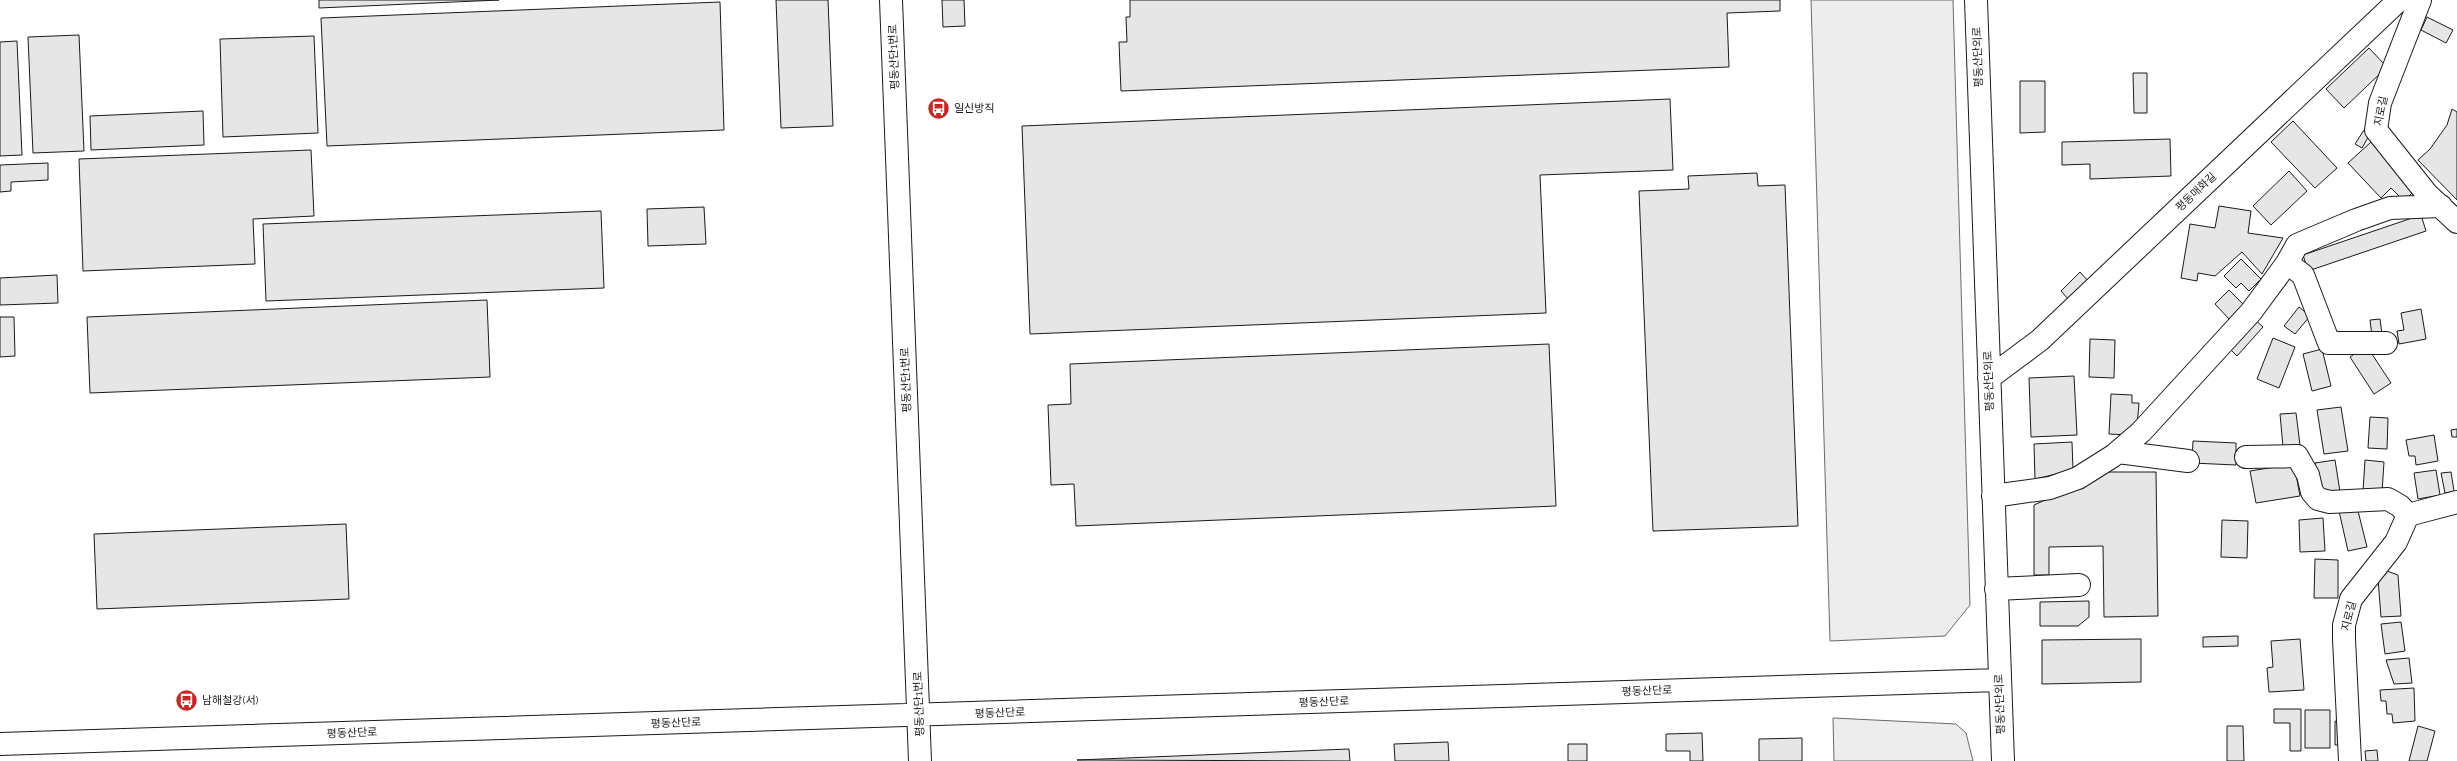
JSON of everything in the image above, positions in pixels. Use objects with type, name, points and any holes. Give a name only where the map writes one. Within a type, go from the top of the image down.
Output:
[{"type":"street","name":"평동산단1번로","points":[[891,0],[920,761]]},
{"type":"street","name":"평동산단외로","points":[[1976,0],[2003,761]]},
{"type":"street","name":"평동매화길","points":[[1989,378],[2040,340],[2399,0]]},
{"type":"street","name":"지로길","points":[[2420,0],[2380,103],[2376,130],[2427,194],[2457,222]]},
{"type":"street","points":[[1993,496],[2050,488],[2078,478],[2118,452],[2141,432],[2251,312],[2287,263],[2297,245],[2356,220],[2390,208],[2441,206]]},
{"type":"street","points":[[2287,263],[2302,275],[2329,343],[2386,343]]},
{"type":"street","points":[[2118,452],[2188,461]]},
{"type":"street","points":[[2246,457],[2297,456],[2308,475],[2312,492],[2318,500],[2330,502],[2388,499],[2400,506],[2408,515],[2457,502]]},
{"type":"street","name":"지로길","points":[[2350,761],[2344,625],[2352,599],[2396,542],[2408,515]]},
{"type":"street","points":[[1996,589],[2080,585]]},
{"type":"street","name":"평동산단로","points":[[0,744],[1999,680]]},
{"type":"shaded area","points":[[1811,0],[1953,0],[1970,605],[1945,636],[1830,641]]},
{"type":"shaded area","points":[[1833,718],[1956,724],[1966,733],[1973,761],[1834,761]]},
{"type":"building","points":[[319,0],[499,0],[319,8]]},
{"type":"building","points":[[776,0],[828,0],[833,126],[781,128]]},
{"type":"building","points":[[942,0],[964,0],[965,26],[943,27]]},
{"type":"building","points":[[1130,0],[1780,0],[1780,11],[1727,13],[1729,67],[1121,91],[1119,42],[1127,42],[1126,17],[1130,17]]},
{"type":"building","points":[[720,2],[724,130],[327,146],[321,18]]},
{"type":"building","points":[[2427,17],[2453,30],[2446,43],[2421,30]]},
{"type":"building","points":[[79,35],[84,151],[33,153],[28,37]]},
{"type":"building","points":[[314,36],[318,133],[223,137],[220,39]]},
{"type":"building","points":[[17,41],[22,155],[0,156],[0,42]]},
{"type":"building","points":[[2369,48],[2387,67],[2344,108],[2326,89]]},
{"type":"building","points":[[2133,73],[2147,73],[2147,113],[2134,113]]},
{"type":"building","points":[[2020,81],[2045,81],[2045,132],[2020,133]]},
{"type":"building","points":[[1670,99],[1673,170],[1540,175],[1546,313],[1030,334],[1022,126]]},
{"type":"building","points":[[2452,109],[2457,112],[2457,200],[2418,160],[2430,149],[2447,125]]},
{"type":"building","points":[[203,111],[204,145],[91,150],[90,116]]},
{"type":"building","points":[[2293,121],[2337,168],[2315,188],[2271,142]]},
{"type":"building","points":[[2364,130],[2370,134],[2362,148],[2355,144]]},
{"type":"building","points":[[2170,139],[2171,176],[2090,179],[2090,164],[2062,165],[2062,142]]},
{"type":"building","points":[[2371,142],[2415,190],[2404,201],[2391,188],[2381,198],[2348,163]]},
{"type":"building","points":[[311,150],[314,216],[253,219],[255,264],[83,271],[79,159]]},
{"type":"building","points":[[48,163],[48,180],[11,182],[11,191],[0,192],[0,165]]},
{"type":"building","points":[[2289,171],[2307,191],[2271,225],[2253,206]]},
{"type":"building","points":[[1757,173],[1758,186],[1785,185],[1798,526],[1653,531],[1639,191],[1689,189],[1688,176]]},
{"type":"building","points":[[2219,206],[2251,211],[2248,233],[2283,238],[2262,274],[2242,252],[2215,276],[2198,273],[2197,281],[2181,278],[2190,224],[2215,228]]},
{"type":"building","points":[[704,207],[706,244],[648,246],[647,209]]},
{"type":"building","points":[[601,211],[604,288],[266,301],[263,224]]},
{"type":"building","points":[[2421,215],[2426,231],[2308,271],[2303,255]]},
{"type":"building","points":[[2241,259],[2261,279],[2249,291],[2241,283],[2236,288],[2224,276]]},
{"type":"building","points":[[2080,272],[2088,281],[2069,300],[2061,291]]},
{"type":"building","points":[[57,275],[58,303],[0,305],[0,278]]},
{"type":"building","points":[[2229,290],[2243,304],[2229,319],[2215,304]]},
{"type":"building","points":[[487,300],[490,377],[90,393],[87,317]]},
{"type":"building","points":[[2299,307],[2310,316],[2295,334],[2284,326]]},
{"type":"building","points":[[2421,309],[2426,339],[2399,344],[2397,331],[2404,330],[2401,313]]},
{"type":"building","points":[[0,317],[14,317],[15,356],[0,357]]},
{"type":"building","points":[[2252,317],[2263,327],[2237,356],[2227,346]]},
{"type":"building","points":[[2380,319],[2382,334],[2372,336],[2370,320]]},
{"type":"building","points":[[2273,338],[2295,347],[2279,388],[2257,379]]},
{"type":"building","points":[[2090,339],[2115,340],[2114,378],[2089,377]]},
{"type":"building","points":[[1549,344],[1556,506],[1076,526],[1074,484],[1051,485],[1048,405],[1071,404],[1070,364]]},
{"type":"building","points":[[2363,348],[2368,348],[2391,383],[2374,394],[2350,357]]},
{"type":"building","points":[[2322,349],[2331,386],[2312,391],[2303,354]]},
{"type":"building","points":[[2074,376],[2077,435],[2031,437],[2029,378]]},
{"type":"building","points":[[2111,394],[2132,395],[2132,403],[2139,403],[2137,426],[2128,435],[2109,434]]},
{"type":"building","points":[[2341,407],[2348,451],[2324,454],[2317,410]]},
{"type":"building","points":[[2296,413],[2300,445],[2283,447],[2280,414]]},
{"type":"building","points":[[2370,417],[2388,418],[2387,449],[2368,448]]},
{"type":"building","points":[[2457,429],[2457,437],[2452,437],[2451,430]]},
{"type":"building","points":[[2434,435],[2438,461],[2416,465],[2415,456],[2409,456],[2406,440]]},
{"type":"building","points":[[2193,441],[2236,443],[2236,465],[2192,463]]},
{"type":"building","points":[[2072,442],[2073,470],[2035,479],[2034,444]]},
{"type":"building","points":[[2335,460],[2340,492],[2323,495],[2319,487],[2315,463]]},
{"type":"building","points":[[2365,460],[2384,462],[2382,493],[2363,491]]},
{"type":"building","points":[[2294,464],[2300,496],[2256,503],[2250,471]]},
{"type":"building","points":[[2436,470],[2440,495],[2418,499],[2414,473]]},
{"type":"building","points":[[2108,472],[2156,472],[2158,616],[2104,617],[2103,546],[2049,547],[2049,575],[2034,575],[2034,505]]},
{"type":"building","points":[[2451,472],[2454,491],[2445,493],[2441,473]]},
{"type":"building","points":[[2357,507],[2367,547],[2348,551],[2339,511]]},
{"type":"building","points":[[2323,518],[2325,551],[2300,552],[2299,520]]},
{"type":"building","points":[[2222,520],[2248,521],[2247,558],[2221,557]]},
{"type":"building","points":[[346,524],[349,599],[97,609],[94,534]]},
{"type":"building","points":[[2315,559],[2338,560],[2338,598],[2314,598]]},
{"type":"building","points":[[2384,570],[2398,575],[2401,616],[2381,617],[2378,579]]},
{"type":"building","points":[[2089,601],[2089,617],[2078,626],[2040,626],[2040,602]]},
{"type":"building","points":[[2401,622],[2405,651],[2385,654],[2381,624]]},
{"type":"building","points":[[2238,636],[2238,646],[2203,647],[2203,637]]},
{"type":"building","points":[[2141,639],[2141,682],[2042,684],[2042,640]]},
{"type":"building","points":[[2300,639],[2304,690],[2269,692],[2267,668],[2273,667],[2271,641]]},
{"type":"building","points":[[2409,658],[2412,683],[2394,684],[2386,660]]},
{"type":"building","points":[[2414,688],[2415,721],[2393,723],[2392,714],[2387,714],[2386,701],[2381,701],[2380,690]]},
{"type":"building","points":[[2274,709],[2301,709],[2301,751],[2290,751],[2290,723],[2274,723]]},
{"type":"building","points":[[2305,710],[2330,710],[2330,748],[2305,748]]},
{"type":"building","points":[[2335,721],[2341,722],[2341,745],[2335,745]]},
{"type":"building","points":[[2227,726],[2243,726],[2244,761],[2227,761]]},
{"type":"building","points":[[2418,726],[2435,731],[2427,761],[2409,761]]},
{"type":"building","points":[[1702,733],[1703,761],[1690,761],[1690,751],[1666,751],[1666,734]]},
{"type":"building","points":[[1802,738],[1802,761],[1759,761],[1759,739]]},
{"type":"building","points":[[1448,742],[1449,761],[1395,761],[1394,744]]},
{"type":"building","points":[[1568,744],[1587,744],[1587,761],[1568,761]]},
{"type":"building","points":[[1349,749],[1350,761],[1077,760]]},
{"type":"building","points":[[2377,750],[2378,761],[2366,761],[2365,751]]},
{"type":"place","name":"일신방직","points":[[939,108]]},
{"type":"place","name":"남해철강(서)","points":[[186,700]]}]
